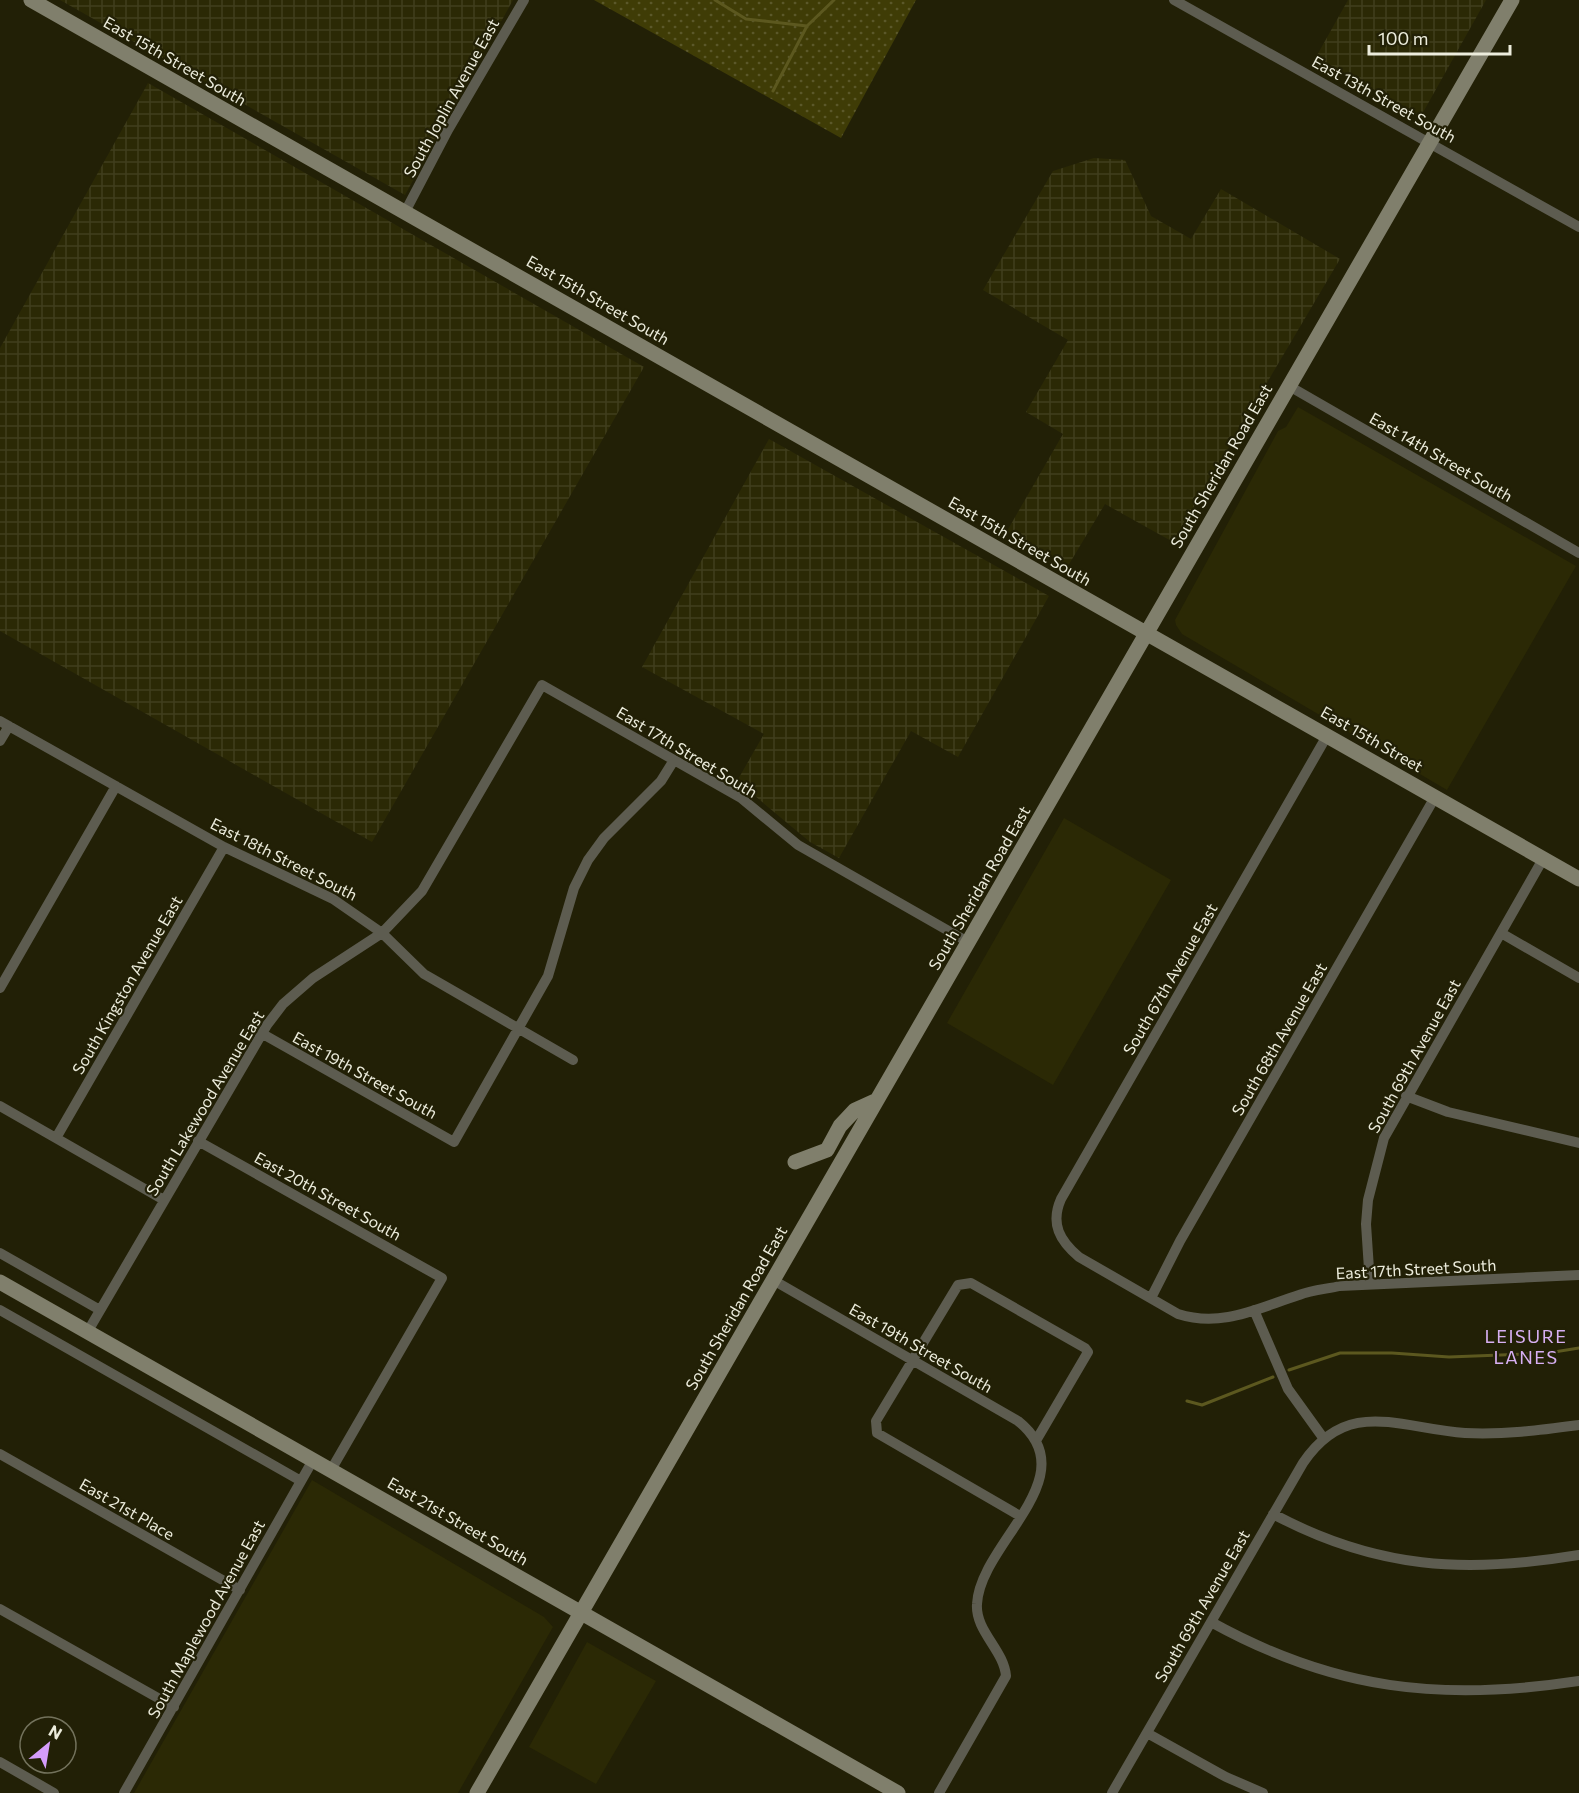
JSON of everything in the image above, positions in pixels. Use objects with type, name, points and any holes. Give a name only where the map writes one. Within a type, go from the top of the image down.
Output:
[{"type":"main road","name":"East 15th Street South","points":[[31,0],[1146,633]]},
{"type":"main road","name":"South Sheridan Road East","points":[[477,1793],[1512,0]]},
{"type":"main road","name":"East 15th Street","points":[[1146,633],[1328,734],[1579,879]]},
{"type":"main road","points":[[795,1162],[827,1150],[840,1126],[855,1110],[877,1100]]},
{"type":"main road","name":"East 21st Street South","points":[[0,1282],[897,1793]]},
{"type":"street","name":"South Joplin Avenue East","points":[[405,212],[448,130],[524,0]]},
{"type":"street","name":"East 13th Street South","points":[[1174,0],[1579,226]]},
{"type":"street","name":"East 14th Street South","points":[[1289,386],[1579,553]]},
{"type":"street","name":"East 17th Street South","points":[[542,685],[741,798],[798,844],[968,942]]},
{"type":"street","name":"South Lakewood Avenue East","points":[[88,1331],[261,1033],[283,1005],[313,978],[382,933],[411,903],[434,872],[542,685]]},
{"type":"street","points":[[0,741],[4,724]]},
{"type":"street","name":"East 18th Street South","points":[[4,724],[224,847],[333,899],[382,933],[424,974],[573,1060]]},
{"type":"street","name":"South 67th Avenue East","points":[[1064,1243],[1056,1223],[1061,1199],[1328,734]]},
{"type":"street","points":[[519,1029],[548,976],[574,888],[588,860],[604,838],[661,782],[674,760]]},
{"type":"street","points":[[0,988],[116,786]]},
{"type":"street","name":"South 68th Avenue East","points":[[1151,1298],[1180,1241],[1435,796]]},
{"type":"street","name":"South Kingston Avenue East","points":[[56,1138],[224,847]]},
{"type":"street","name":"South 69th Avenue East","points":[[1370,1284],[1366,1224],[1371,1180],[1384,1138],[1543,858]]},
{"type":"street","points":[[1501,933],[1579,978]]},
{"type":"street","name":"East 19th Street South","points":[[261,1033],[454,1142],[519,1029]]},
{"type":"street","points":[[1406,1096],[1448,1112],[1579,1143]]},
{"type":"street","points":[[0,1106],[164,1200]]},
{"type":"street","name":"East 20th Street South","points":[[198,1141],[442,1278],[331,1470]]},
{"type":"street","name":"East 17th Street South","points":[[1064,1243],[1079,1257],[1178,1314],[1196,1320],[1233,1318],[1303,1293],[1370,1284],[1579,1275]]},
{"type":"street","points":[[0,1253],[100,1310]]},
{"type":"street","name":"East 19th Street South","points":[[773,1280],[1018,1421],[1037,1439],[1042,1454],[1040,1479],[1020,1516]]},
{"type":"street","points":[[939,1793],[1006,1676],[1005,1666],[982,1626],[977,1607],[984,1579],[1020,1516],[877,1433],[876,1421],[958,1285],[964,1282],[971,1283],[1085,1348],[1087,1357],[1037,1439]]},
{"type":"street","points":[[0,1310],[301,1481]]},
{"type":"street","points":[[1254,1310],[1288,1389],[1324,1439],[1337,1430],[1365,1420],[1392,1421],[1437,1430],[1496,1434],[1579,1425]]},
{"type":"street","name":"South 69th Avenue East","points":[[1112,1793],[1273,1514],[1311,1451],[1324,1439]]},
{"type":"street","name":"East 21st Place","points":[[0,1454],[240,1590]]},
{"type":"street","name":"South Maplewood Avenue East","points":[[124,1793],[313,1460]]},
{"type":"street","points":[[1273,1514],[1327,1541],[1397,1559],[1463,1566],[1507,1565],[1579,1555]]},
{"type":"street","points":[[0,1609],[174,1707]]},
{"type":"street","points":[[1211,1622],[1249,1643],[1304,1664],[1362,1681],[1400,1688],[1437,1692],[1505,1691],[1579,1682]]},
{"type":"street","points":[[1146,1733],[1256,1792]]},
{"type":"street","points":[[0,1762],[54,1793]]},
{"type":"shaded area","points":[[60,0],[513,0],[405,195]]},
{"type":"shaded area","points":[[594,0],[916,0],[841,138]]},
{"type":"shaded area","points":[[1348,0],[1486,0],[1421,116],[1316,57]]},
{"type":"shaded area","points":[[148,83],[644,367],[372,842],[0,631],[0,348]]},
{"type":"shaded area","points":[[1094,158],[1125,160],[1151,216],[1191,239],[1221,189],[1340,259],[1173,542],[1105,504],[1068,566],[1007,531],[1063,434],[1026,412],[1068,340],[983,290],[1053,171]]},
{"type":"shaded area","points":[[1298,407],[1576,566],[1447,790],[1182,634],[1176,625],[1175,620],[1278,431],[1286,427]]},
{"type":"shaded area","points":[[769,439],[1049,596],[958,757],[911,731],[839,858],[810,842],[737,781],[764,734],[642,667]]},
{"type":"shaded area","points":[[1064,818],[1171,880],[1053,1085],[947,1023]]},
{"type":"shaded area","points":[[312,1480],[544,1617],[553,1627],[458,1793],[134,1793]]},
{"type":"shaded area","points":[[587,1642],[656,1681],[596,1784],[529,1747]]},
{"type":"waterway","points":[[715,0],[746,19],[807,26]]},
{"type":"waterway","points":[[773,91],[807,26],[834,0]]},
{"type":"waterway","points":[[1289,1370],[1340,1353],[1392,1353],[1449,1357],[1548,1353],[1579,1348]]},
{"type":"waterway","points":[[1187,1401],[1202,1405],[1273,1377]]},
{"type":"district","name":"LEISURE LANES","points":[[1526,1347]]}]
